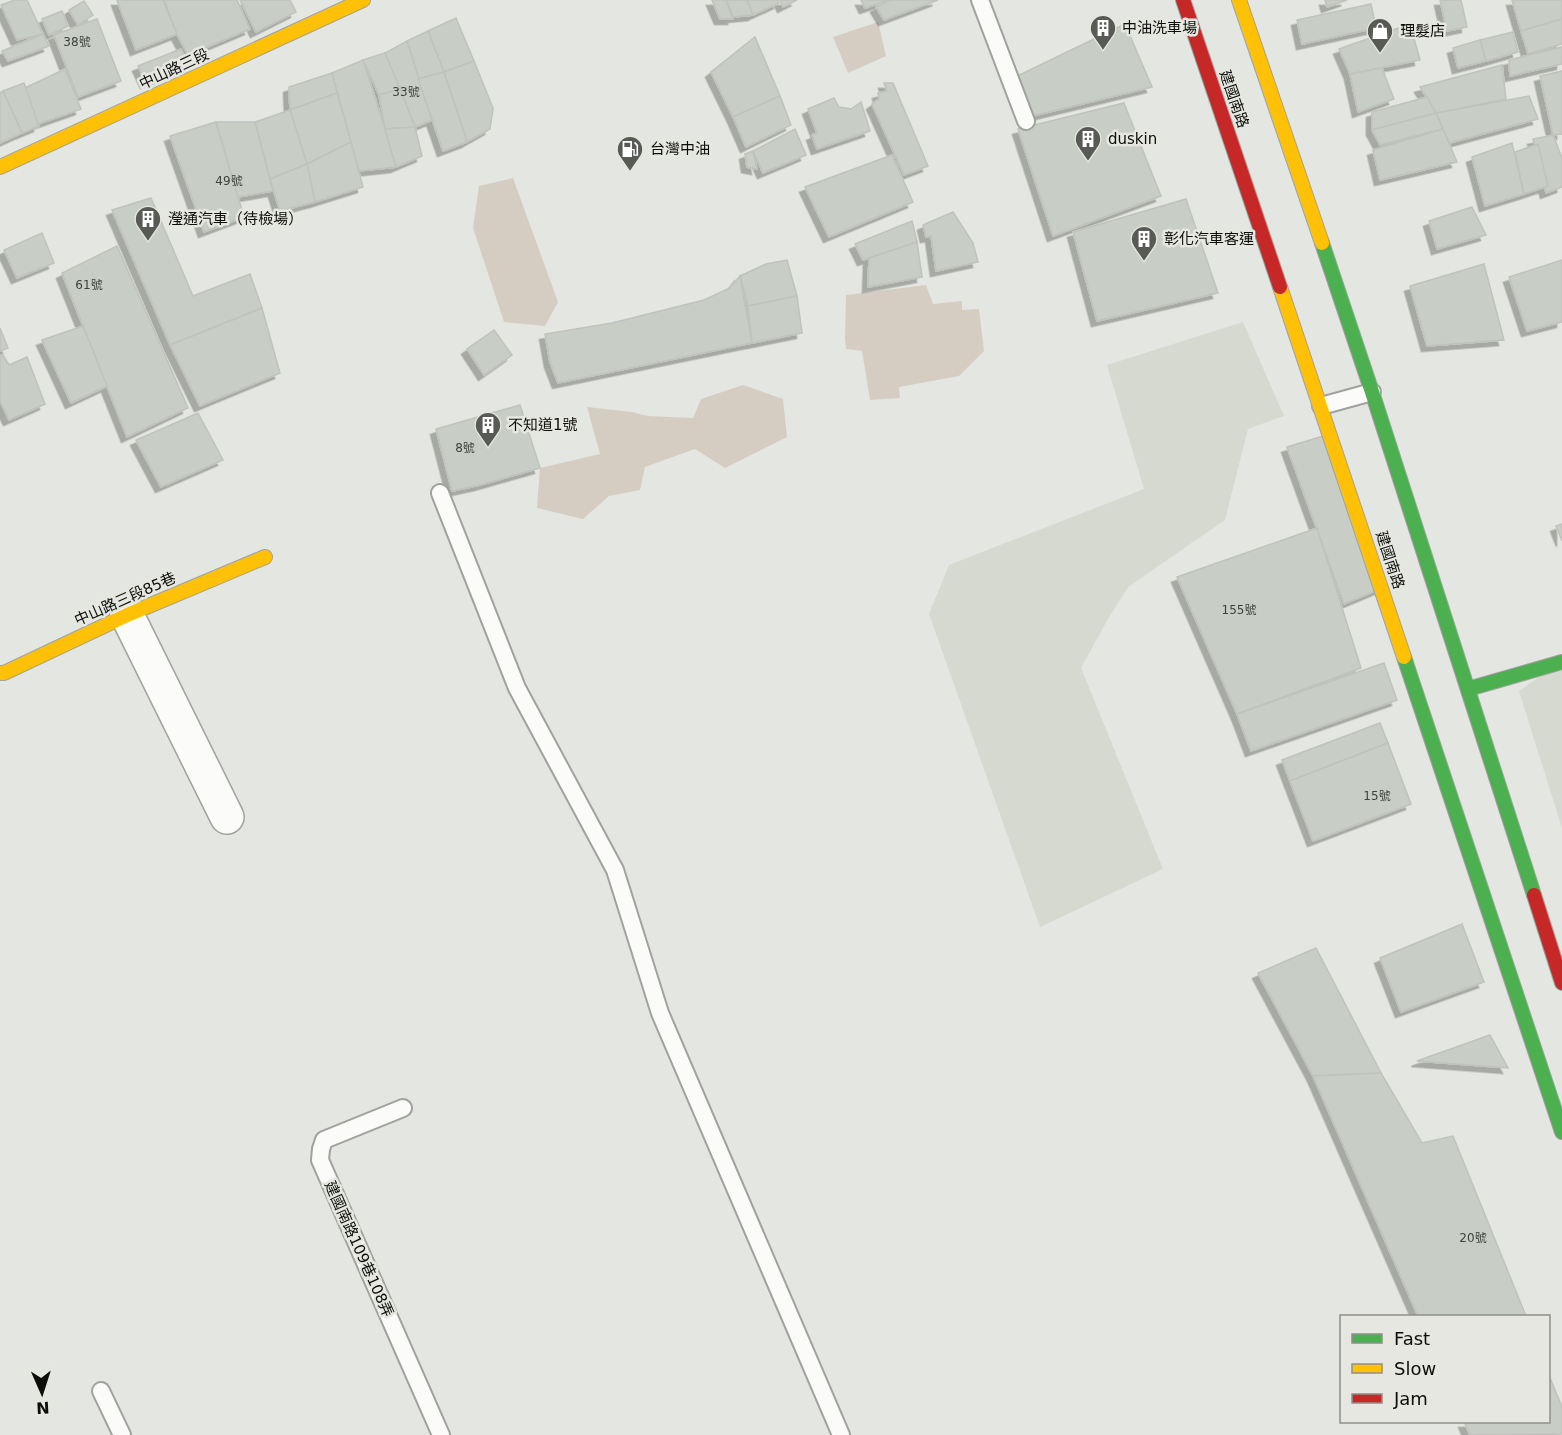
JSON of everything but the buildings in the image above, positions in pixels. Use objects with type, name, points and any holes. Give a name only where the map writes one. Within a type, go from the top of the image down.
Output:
[{"type":"street","name":"中山路三段","points":[[0,168],[363,0]]},
{"type":"street","name":"建國南路","points":[[1183,0],[1321,406],[1562,1132]]},
{"type":"street","points":[[1239,0],[1372,392],[1562,983]]},
{"type":"street","name":"中山路三段85巷","points":[[0,673],[128,615],[265,557]]},
{"type":"street","points":[[128,615],[227,817]]},
{"type":"street","points":[[1468,689],[1562,662]]},
{"type":"lane","points":[[980,0],[1026,121]]},
{"type":"lane","points":[[1321,406],[1372,392]]},
{"type":"lane","points":[[440,493],[517,688],[615,870],[660,1013],[841,1435]]},
{"type":"lane","name":"建國南路109巷108弄","points":[[403,1108],[324,1140],[320,1160],[441,1435]]},
{"type":"lane","points":[[101,1391],[122,1435]]},
{"type":"shaded area","points":[[878,22],[886,56],[848,73],[833,37]]},
{"type":"shaded area","points":[[513,178],[558,302],[545,326],[504,322],[473,228],[479,186]]},
{"type":"shaded area","points":[[926,285],[933,304],[962,301],[962,310],[979,309],[984,351],[959,376],[899,387],[900,398],[870,400],[862,351],[846,349],[846,295]]},
{"type":"shaded area","points":[[1243,322],[1284,416],[1248,429],[1225,520],[1128,587],[1081,668],[1163,869],[1040,927],[929,614],[949,565],[1144,489],[1107,365]]},
{"type":"shaded area","points":[[743,385],[783,399],[787,437],[725,468],[695,449],[645,467],[640,490],[609,496],[583,519],[537,508],[540,468],[600,454],[587,407],[648,416],[693,418],[701,399]]},
{"type":"shaded area","points":[[1562,661],[1562,828],[1519,691]]},
{"type":"traffic: fast","points":[[1322,243],[1534,895]]},
{"type":"traffic: fast","points":[[1404,657],[1562,1132]]},
{"type":"traffic: fast","points":[[1468,689],[1562,662]]},
{"type":"traffic: slow","points":[[0,167],[363,0]]},
{"type":"traffic: slow","points":[[1239,0],[1322,243]]},
{"type":"traffic: slow","points":[[1280,287],[1404,657]]},
{"type":"traffic: slow","points":[[0,673],[127,615],[265,557]]},
{"type":"traffic: jam","points":[[1183,0],[1280,287]]},
{"type":"traffic: jam","points":[[1534,895],[1562,983]]},
{"type":"place","name":"中油洗車場","points":[[1103,51]]},
{"type":"place","name":"理髮店","points":[[1380,54]]},
{"type":"place","name":"duskin","points":[[1088,162]]},
{"type":"place","name":"台灣中油","points":[[630,172]]},
{"type":"place","name":"瀅通汽車（待檢場）","points":[[148,242]]},
{"type":"place","name":"彰化汽車客運","points":[[1144,262]]},
{"type":"place","name":"不知道1號","points":[[488,448]]}]
